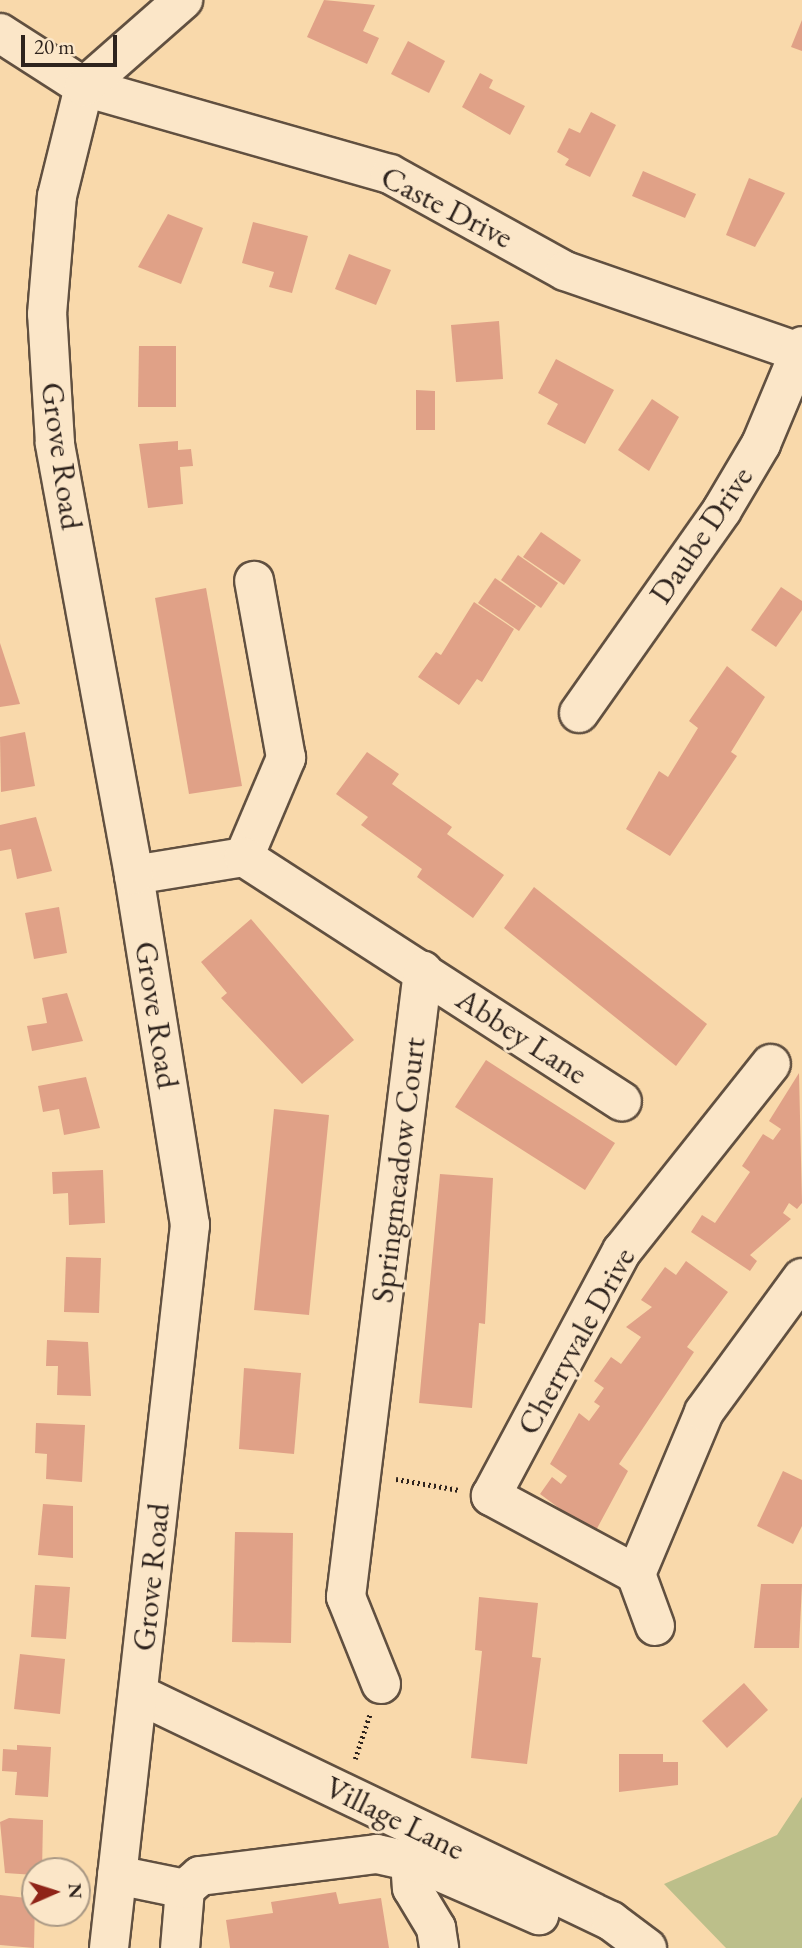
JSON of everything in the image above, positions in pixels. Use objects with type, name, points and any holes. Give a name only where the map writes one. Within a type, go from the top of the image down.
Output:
[{"type":"street","points":[[73,81],[183,0]]},
{"type":"street","name":"Caste Drive","points":[[0,33],[73,81],[390,174],[565,271],[801,351]]},
{"type":"street","name":"Grove Road","points":[[73,81],[57,196],[47,314],[54,430],[134,875],[190,1225],[109,1948]]},
{"type":"street","name":"Daube Drive","points":[[579,713],[722,510],[761,444],[801,351]]},
{"type":"street","points":[[244,857],[286,758],[254,581]]},
{"type":"street","points":[[134,875],[244,857],[422,971]]},
{"type":"street","name":"Abbey Lane","points":[[422,971],[622,1102]]},
{"type":"street","name":"Springmeadow Court","points":[[381,1684],[346,1597],[422,971]]},
{"type":"street","name":"Cherryvale Drive","points":[[491,1496],[622,1251],[771,1064]]},
{"type":"street","points":[[636,1574],[704,1412],[802,1278]]},
{"type":"street","points":[[491,1496],[636,1574],[655,1626]]},
{"type":"street","name":"Village Lane","points":[[138,1694],[344,1793],[539,1916],[611,1921],[647,1948]]},
{"type":"street","points":[[180,1948],[186,1889],[200,1876],[377,1854],[410,1861],[539,1916]]},
{"type":"street","points":[[410,1861],[412,1888],[436,1928],[439,1948]]},
{"type":"street","points":[[117,1875],[186,1889]]},
{"type":"path","points":[[361,1473],[491,1496]]},
{"type":"path","points":[[344,1793],[381,1684]]},
{"type":"green space","points":[[802,1797],[802,1948],[726,1948],[664,1884],[777,1835]]},
{"type":"building","points":[[324,0],[375,5],[363,31],[379,38],[367,64],[307,37]]},
{"type":"building","points":[[802,20],[802,51],[791,47]]},
{"type":"building","points":[[408,41],[445,61],[429,93],[391,74]]},
{"type":"building","points":[[480,73],[493,80],[489,88],[525,106],[510,135],[462,107]]},
{"type":"building","points":[[591,112],[616,125],[590,177],[565,165],[569,159],[557,152],[569,128],[580,133]]},
{"type":"building","points":[[643,171],[696,194],[685,218],[632,196]]},
{"type":"building","points":[[749,178],[785,193],[755,247],[726,235]]},
{"type":"building","points":[[168,214],[203,228],[181,284],[138,267]]},
{"type":"building","points":[[253,222],[308,236],[292,293],[269,287],[274,272],[242,263]]},
{"type":"building","points":[[349,254],[391,270],[376,305],[335,289]]},
{"type":"building","points":[[499,321],[503,379],[456,382],[451,325]]},
{"type":"building","points":[[139,346],[176,346],[176,407],[138,407]]},
{"type":"building","points":[[556,359],[614,390],[585,444],[547,424],[558,404],[538,393]]},
{"type":"building","points":[[416,390],[435,391],[435,430],[416,430]]},
{"type":"building","points":[[652,399],[679,417],[649,471],[618,450]]},
{"type":"building","points":[[178,441],[178,450],[191,449],[193,466],[180,467],[183,504],[148,508],[139,444]]},
{"type":"building","points":[[541,532],[581,560],[564,585],[523,557]]},
{"type":"building","points":[[518,555],[558,583],[541,608],[501,580]]},
{"type":"building","points":[[495,578],[536,606],[519,631],[478,603]]},
{"type":"building","points":[[781,587],[802,601],[802,610],[776,647],[751,630]]},
{"type":"building","points":[[206,588],[242,786],[189,794],[155,598]]},
{"type":"building","points":[[474,602],[514,629],[482,682],[477,679],[459,705],[418,677],[436,652],[441,655]]},
{"type":"building","points":[[0,643],[20,704],[0,707]]},
{"type":"building","points":[[727,666],[765,697],[731,752],[737,756],[670,856],[626,829],[659,771],[668,777],[698,728],[689,721]]},
{"type":"building","points":[[25,732],[35,786],[1,792],[0,737]]},
{"type":"building","points":[[367,752],[399,774],[392,784],[452,827],[447,834],[504,875],[473,918],[417,877],[422,869],[361,825],[368,817],[336,794]]},
{"type":"building","points":[[36,817],[52,871],[17,879],[11,849],[0,851],[0,825]]},
{"type":"building","points":[[534,887],[707,1024],[676,1066],[504,928]]},
{"type":"building","points":[[59,907],[67,953],[34,959],[25,913]]},
{"type":"building","points":[[251,919],[354,1040],[302,1084],[221,998],[227,993],[201,962]]},
{"type":"building","points":[[67,993],[83,1041],[32,1051],[27,1026],[47,1023],[42,998]]},
{"type":"building","points":[[486,1060],[615,1143],[585,1190],[455,1107]]},
{"type":"building","points":[[799,1073],[802,1203],[797,1209],[789,1203],[783,1213],[791,1219],[750,1255],[757,1261],[750,1271],[691,1232],[702,1215],[715,1223],[750,1172],[742,1166],[763,1134],[773,1140],[781,1129],[769,1121]]},
{"type":"building","points":[[86,1077],[100,1128],[64,1135],[59,1109],[43,1112],[38,1086]]},
{"type":"building","points":[[274,1109],[329,1115],[309,1315],[254,1310]]},
{"type":"building","points":[[103,1170],[105,1223],[69,1225],[68,1193],[53,1194],[52,1172]]},
{"type":"building","points":[[440,1174],[493,1178],[485,1324],[479,1323],[472,1408],[419,1403]]},
{"type":"building","points":[[66,1257],[101,1258],[99,1313],[64,1312]]},
{"type":"building","points":[[686,1261],[728,1292],[687,1347],[694,1352],[619,1464],[628,1471],[594,1534],[540,1494],[552,1477],[561,1484],[567,1476],[550,1464],[579,1413],[589,1421],[600,1406],[594,1402],[604,1388],[594,1381],[611,1357],[621,1364],[641,1337],[626,1327],[652,1307],[641,1300],[665,1267],[676,1275]]},
{"type":"building","points":[[47,1340],[88,1342],[91,1396],[57,1395],[58,1366],[46,1366]]},
{"type":"building","points":[[244,1368],[301,1373],[294,1454],[239,1449]]},
{"type":"building","points":[[36,1423],[85,1425],[82,1482],[46,1479],[47,1454],[35,1453]]},
{"type":"building","points":[[783,1471],[802,1480],[802,1526],[793,1544],[757,1526]]},
{"type":"building","points":[[43,1504],[73,1506],[73,1558],[38,1555]]},
{"type":"building","points":[[235,1532],[293,1533],[291,1643],[232,1642]]},
{"type":"building","points":[[761,1584],[802,1584],[799,1648],[754,1648]]},
{"type":"building","points":[[35,1585],[70,1587],[66,1639],[31,1637]]},
{"type":"building","points":[[479,1597],[538,1603],[532,1657],[541,1658],[527,1764],[471,1758],[482,1651],[475,1650]]},
{"type":"building","points":[[20,1654],[65,1659],[60,1714],[14,1709]]},
{"type":"building","points":[[744,1683],[768,1710],[727,1748],[702,1721]]},
{"type":"building","points":[[17,1745],[51,1747],[48,1797],[15,1795],[17,1772],[2,1771],[3,1749],[17,1750]]},
{"type":"building","points":[[619,1754],[663,1754],[663,1762],[678,1762],[678,1785],[619,1792]]},
{"type":"building","points":[[9,1818],[43,1820],[42,1857],[21,1857],[21,1874],[5,1873],[0,1822]]},
{"type":"building","points":[[336,1892],[339,1904],[381,1898],[389,1948],[230,1948],[226,1920],[273,1913],[271,1902]]},
{"type":"building","points":[[0,1895],[21,1897],[21,1927],[34,1927],[34,1948],[0,1945]]}]
